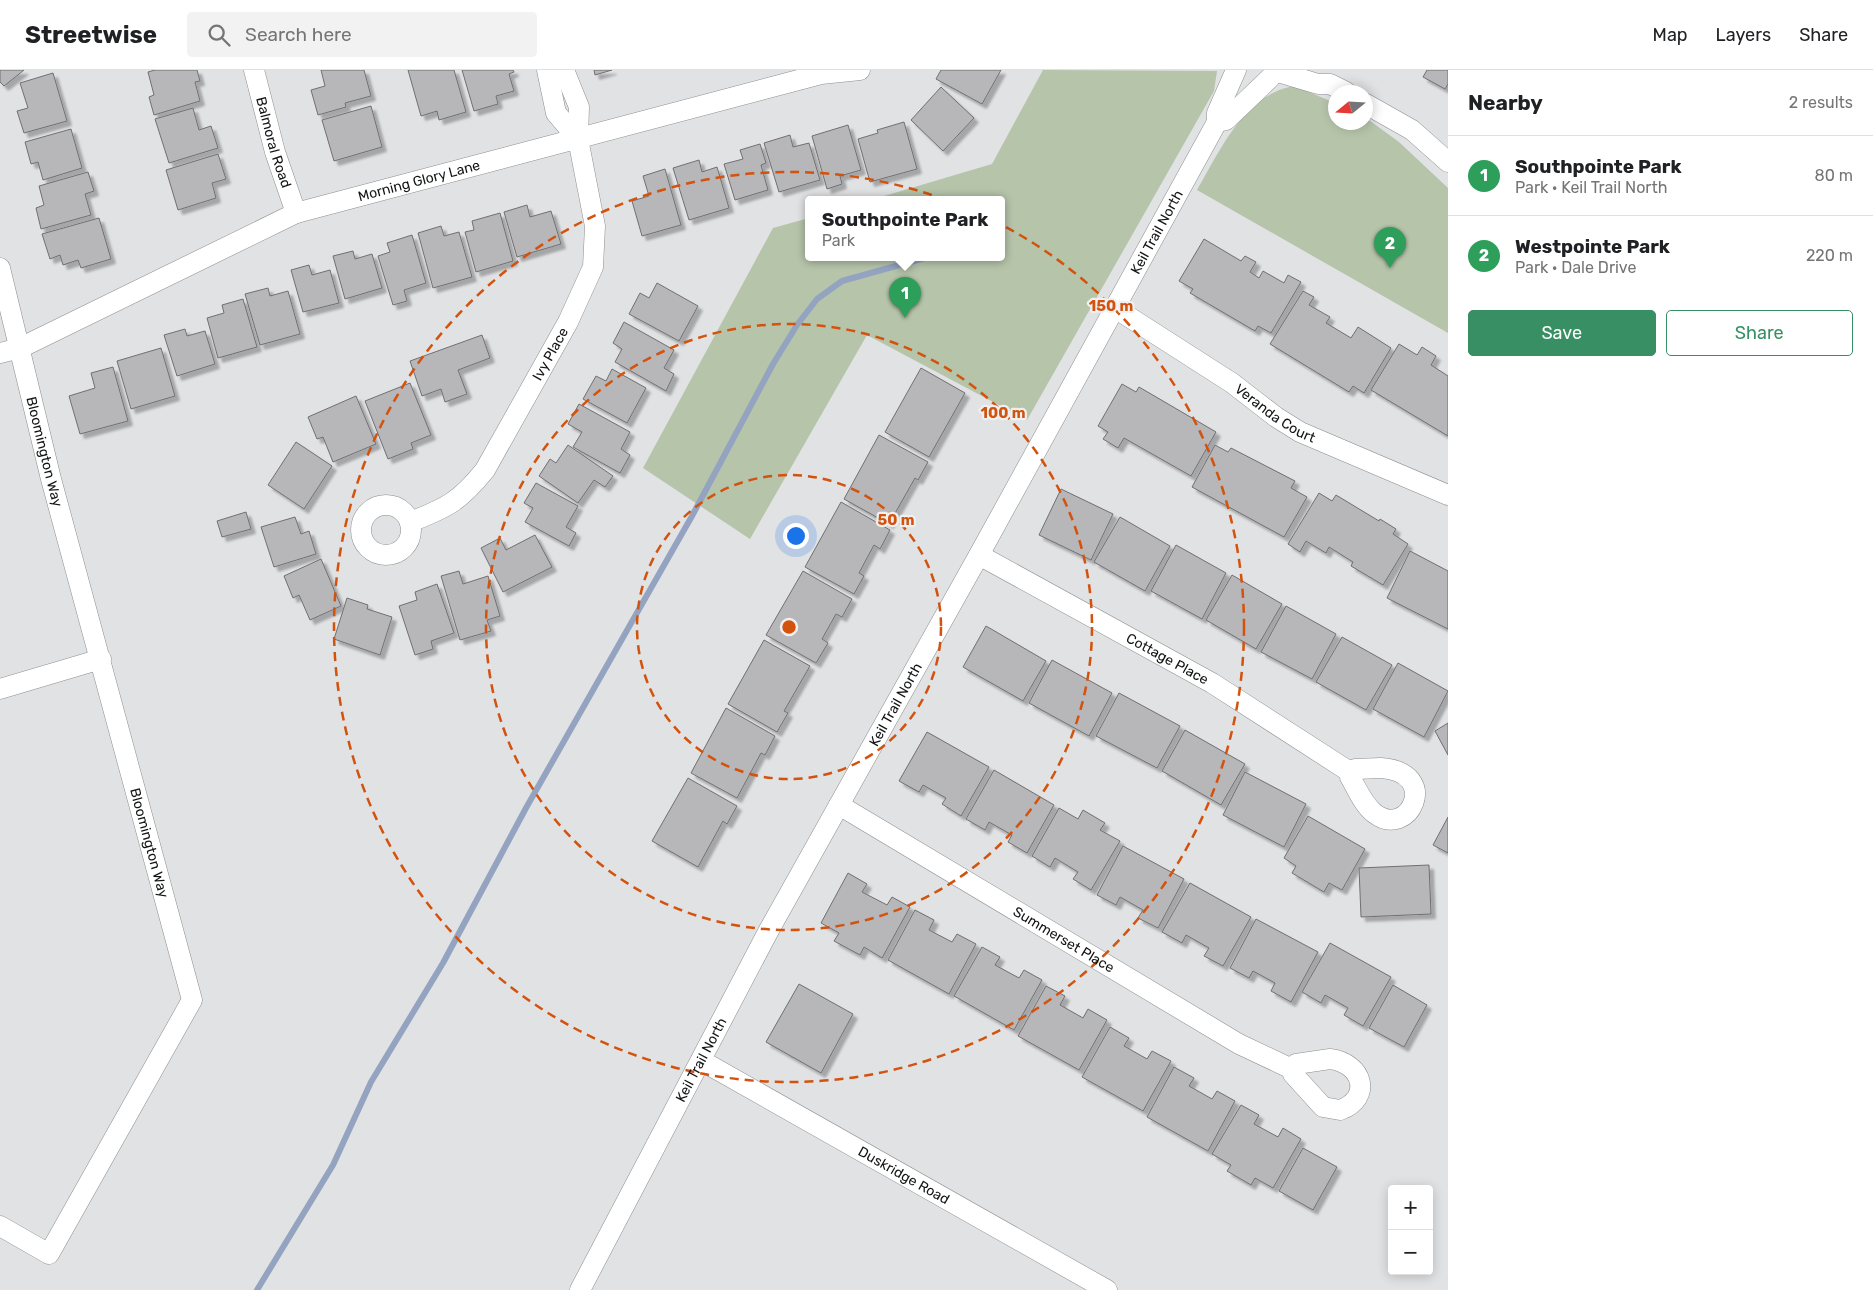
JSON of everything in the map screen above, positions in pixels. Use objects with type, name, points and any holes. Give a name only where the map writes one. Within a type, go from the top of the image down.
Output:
[{"type":"street","name":"Balmoral Road","points":[[254,70],[275,152],[296,213]]},
{"type":"street","points":[[547,70],[556,113],[578,139]]},
{"type":"street","name":"Ivy Place","points":[[410,522],[452,504],[470,489],[485,470],[568,322],[587,284],[593,267],[595,226],[578,139],[579,107],[564,70]]},
{"type":"street","name":"Morning Glory Lane","points":[[0,353],[20,348],[296,213],[821,74],[860,70]]},
{"type":"street","points":[[1236,70],[1252,79],[1278,74],[1318,84],[1333,82]]},
{"type":"street","name":"Keil Trail North","points":[[580,1290],[702,1061],[769,930],[1116,308],[1216,122],[1217,113],[1236,70]]},
{"type":"street","points":[[1216,122],[1226,120],[1278,74]]},
{"type":"street","points":[[1373,108],[1412,130],[1448,162]]},
{"type":"street","name":"Bloomington Way","points":[[0,268],[52,479],[192,1000],[49,1254],[0,1226]]},
{"type":"street","name":"Veranda Court","points":[[1116,308],[1224,378],[1276,418],[1300,432],[1448,495]]},
{"type":"street","name":"Cottage Place","points":[[979,556],[1212,683],[1350,772]]},
{"type":"street","points":[[0,689],[101,658]]},
{"type":"street","name":"Summerset Place","points":[[840,804],[1239,1044],[1292,1068]]},
{"type":"street","name":"Duskridge Road","points":[[702,1061],[1108,1290]]},
{"type":"green space","points":[[1043,70],[1217,71],[1214,91],[1027,420],[867,335],[750,539],[643,468],[773,228],[805,219],[805,261],[1005,261],[1005,196],[884,196],[992,164]]},
{"type":"green space","points":[[1289,87],[1297,87],[1328,100],[1328,130],[1373,130],[1373,123],[1399,142],[1448,188],[1448,333],[1197,190],[1234,128],[1258,102],[1273,93]]},
{"type":"building","points":[[0,70],[24,70],[4,86],[0,82]]},
{"type":"building","points":[[155,70],[197,70],[200,81],[195,82],[200,101],[154,115],[149,97],[154,95],[148,72]]},
{"type":"building","points":[[321,70],[364,70],[371,96],[345,103],[346,107],[318,115],[311,90],[325,86]]},
{"type":"building","points":[[408,70],[454,70],[466,112],[439,120],[437,111],[421,116]]},
{"type":"building","points":[[462,70],[513,70],[514,72],[509,74],[514,91],[496,96],[498,104],[474,111]]},
{"type":"building","points":[[594,70],[612,70],[595,75]]},
{"type":"building","points":[[941,70],[1001,70],[982,104],[936,79]]},
{"type":"building","points":[[1427,70],[1448,70],[1448,84],[1445,89],[1423,77]]},
{"type":"building","points":[[53,73],[67,121],[24,133],[17,111],[28,108],[20,83]]},
{"type":"building","points":[[941,87],[974,118],[943,151],[911,120]]},
{"type":"building","points":[[371,106],[382,147],[334,161],[322,120]]},
{"type":"building","points":[[193,108],[199,130],[211,126],[218,148],[169,163],[155,119]]},
{"type":"building","points":[[904,122],[917,169],[870,182],[858,139],[878,133],[877,130]]},
{"type":"building","points":[[848,125],[861,170],[840,176],[842,184],[827,189],[812,136]]},
{"type":"building","points":[[71,129],[82,168],[43,180],[38,162],[31,164],[25,142]]},
{"type":"building","points":[[790,135],[793,147],[809,143],[820,180],[779,192],[764,143]]},
{"type":"building","points":[[760,144],[766,163],[761,165],[768,190],[735,200],[724,164],[743,159],[740,150]]},
{"type":"building","points":[[218,154],[226,179],[212,183],[216,198],[178,210],[166,170]]},
{"type":"building","points":[[699,160],[702,172],[717,167],[729,208],[689,220],[673,168]]},
{"type":"building","points":[[665,169],[681,225],[642,236],[632,201],[649,196],[643,176]]},
{"type":"building","points":[[88,172],[94,191],[85,194],[91,215],[41,229],[36,208],[44,205],[39,186]]},
{"type":"building","points":[[527,205],[530,217],[551,211],[561,244],[517,257],[504,212]]},
{"type":"building","points":[[500,213],[513,261],[476,272],[465,232],[474,230],[472,221]]},
{"type":"building","points":[[99,218],[111,259],[81,268],[78,260],[63,265],[60,255],[50,259],[42,234]]},
{"type":"building","points":[[441,226],[444,236],[459,232],[472,277],[433,288],[418,233]]},
{"type":"building","points":[[412,235],[426,283],[404,290],[407,301],[393,305],[378,256],[390,252],[387,243]]},
{"type":"building","points":[[1204,239],[1241,261],[1245,256],[1256,262],[1250,272],[1259,278],[1263,271],[1284,283],[1288,275],[1301,282],[1271,333],[1258,326],[1255,331],[1190,293],[1193,289],[1179,281]]},
{"type":"building","points":[[353,251],[355,259],[372,254],[382,288],[345,299],[333,256]]},
{"type":"building","points":[[309,265],[312,275],[330,270],[339,303],[303,312],[291,270]]},
{"type":"building","points":[[657,283],[698,306],[679,341],[629,314],[640,293],[649,298]]},
{"type":"building","points":[[268,288],[270,296],[288,291],[300,334],[260,345],[245,294]]},
{"type":"building","points":[[1303,291],[1314,297],[1309,305],[1330,317],[1326,323],[1351,338],[1358,327],[1391,348],[1364,393],[1353,386],[1349,392],[1270,344]]},
{"type":"building","points":[[243,299],[257,347],[218,358],[207,318],[224,313],[222,305]]},
{"type":"building","points":[[624,322],[674,350],[664,368],[674,374],[666,391],[615,362],[622,349],[613,343]]},
{"type":"building","points":[[185,329],[187,336],[205,331],[215,364],[177,376],[164,335]]},
{"type":"building","points":[[482,335],[490,358],[458,370],[467,394],[445,402],[441,389],[422,396],[410,361]]},
{"type":"building","points":[[1399,344],[1417,355],[1422,347],[1436,356],[1431,365],[1448,376],[1448,436],[1371,390]]},
{"type":"building","points":[[161,348],[175,396],[131,409],[117,361]]},
{"type":"building","points":[[113,367],[128,421],[80,434],[69,396],[95,388],[91,373]]},
{"type":"building","points":[[921,368],[965,393],[929,457],[885,432]]},
{"type":"building","points":[[612,369],[646,388],[627,423],[583,399],[596,376],[606,381]]},
{"type":"building","points":[[410,383],[431,435],[411,443],[413,449],[388,459],[365,401]]},
{"type":"building","points":[[1122,384],[1136,392],[1139,387],[1216,432],[1191,476],[1124,438],[1118,448],[1103,439],[1108,432],[1098,426]]},
{"type":"building","points":[[356,396],[376,444],[333,462],[323,437],[317,439],[308,417]]},
{"type":"building","points":[[579,404],[630,432],[621,449],[630,455],[620,473],[573,447],[582,432],[568,424]]},
{"type":"building","points":[[879,435],[928,462],[918,480],[915,478],[889,524],[844,499]]},
{"type":"building","points":[[296,442],[332,466],[304,509],[268,485]]},
{"type":"building","points":[[568,445],[613,476],[605,487],[594,480],[578,503],[539,476],[550,459],[556,463]]},
{"type":"building","points":[[1215,445],[1228,452],[1231,448],[1295,481],[1291,488],[1307,497],[1284,537],[1192,487]]},
{"type":"building","points":[[536,483],[578,506],[566,527],[576,533],[569,546],[525,522],[533,508],[524,503]]},
{"type":"building","points":[[1061,489],[1113,514],[1091,560],[1039,535]]},
{"type":"building","points":[[1319,493],[1332,501],[1336,495],[1379,521],[1380,519],[1396,529],[1393,534],[1408,544],[1383,585],[1351,566],[1353,562],[1329,547],[1326,553],[1306,541],[1300,552],[1288,544]]},
{"type":"building","points":[[841,502],[890,530],[880,549],[874,545],[859,573],[864,576],[854,594],[805,567]]},
{"type":"building","points":[[246,512],[251,529],[222,537],[217,521]]},
{"type":"building","points":[[295,517],[301,534],[309,531],[316,554],[274,567],[261,527]]},
{"type":"building","points":[[1120,517],[1170,546],[1145,591],[1094,562]]},
{"type":"building","points":[[535,535],[552,567],[503,592],[481,548],[500,538],[506,550]]},
{"type":"building","points":[[1176,545],[1226,573],[1202,619],[1151,591]]},
{"type":"building","points":[[1410,551],[1448,571],[1448,629],[1387,598]]},
{"type":"building","points":[[321,559],[341,606],[310,620],[299,595],[293,598],[284,576]]},
{"type":"building","points":[[459,571],[463,584],[488,576],[500,616],[487,620],[491,631],[460,640],[441,576]]},
{"type":"building","points":[[803,571],[852,599],[842,617],[836,614],[822,639],[828,643],[816,663],[766,635]]},
{"type":"building","points":[[1232,575],[1282,604],[1256,649],[1206,620]]},
{"type":"building","points":[[437,584],[454,633],[431,641],[433,649],[415,655],[399,606],[417,600],[415,592]]},
{"type":"building","points":[[347,598],[368,605],[367,609],[392,617],[380,655],[334,639]]},
{"type":"building","points":[[1286,606],[1336,634],[1312,679],[1261,652]]},
{"type":"building","points":[[986,626],[1046,661],[1023,701],[963,667]]},
{"type":"building","points":[[1342,637],[1392,665],[1366,710],[1316,682]]},
{"type":"building","points":[[764,640],[810,666],[784,711],[788,713],[777,732],[728,704]]},
{"type":"building","points":[[1052,660],[1112,693],[1089,736],[1029,703]]},
{"type":"building","points":[[1398,663],[1448,691],[1424,737],[1373,709]]},
{"type":"building","points":[[1119,693],[1180,726],[1157,768],[1096,736]]},
{"type":"building","points":[[726,708],[775,736],[765,755],[761,753],[737,798],[691,773]]},
{"type":"building","points":[[1448,723],[1448,755],[1435,731]]},
{"type":"building","points":[[1185,730],[1245,764],[1221,805],[1162,771]]},
{"type":"building","points":[[927,732],[989,767],[961,816],[942,804],[946,798],[923,785],[919,792],[899,781]]},
{"type":"building","points":[[994,770],[1054,805],[1027,853],[1008,842],[1012,835],[989,822],[985,830],[966,819]]},
{"type":"building","points":[[1245,772],[1306,804],[1284,847],[1223,815]]},
{"type":"building","points":[[688,778],[737,806],[727,824],[723,821],[698,867],[652,841]]},
{"type":"building","points":[[1059,808],[1078,819],[1083,810],[1105,823],[1100,830],[1120,841],[1091,890],[1073,879],[1078,872],[1055,858],[1050,867],[1032,856]]},
{"type":"building","points":[[1308,816],[1365,849],[1342,890],[1329,883],[1324,892],[1292,873],[1296,866],[1284,858]]},
{"type":"building","points":[[1448,817],[1448,853],[1433,845]]},
{"type":"building","points":[[1123,846],[1184,879],[1158,928],[1138,918],[1143,910],[1120,897],[1116,905],[1097,895]]},
{"type":"building","points":[[1429,865],[1431,914],[1361,917],[1359,868]]},
{"type":"building","points":[[848,873],[867,884],[862,892],[887,905],[892,897],[910,907],[882,958],[864,947],[860,955],[834,941],[839,933],[821,923]]},
{"type":"building","points":[[1190,883],[1251,917],[1223,966],[1204,956],[1209,948],[1186,935],[1182,943],[1162,932]]},
{"type":"building","points":[[915,910],[934,920],[929,930],[952,942],[957,934],[976,944],[949,994],[888,960]]},
{"type":"building","points":[[1256,919],[1318,952],[1291,1002],[1271,991],[1275,983],[1253,971],[1249,978],[1230,968]]},
{"type":"building","points":[[1330,943],[1391,977],[1363,1026],[1344,1015],[1348,1008],[1325,995],[1321,1003],[1302,992]]},
{"type":"building","points":[[982,947],[1000,957],[995,965],[1019,978],[1024,970],[1042,980],[1014,1030],[954,996]]},
{"type":"building","points":[[799,984],[853,1014],[821,1073],[766,1042]]},
{"type":"building","points":[[1393,985],[1427,1005],[1404,1047],[1369,1028]]},
{"type":"building","points":[[1046,986],[1065,996],[1060,1005],[1083,1018],[1088,1009],[1107,1020],[1079,1070],[1018,1036]]},
{"type":"building","points":[[1110,1027],[1129,1038],[1124,1046],[1147,1059],[1152,1051],[1171,1061],[1143,1111],[1082,1077]]},
{"type":"building","points":[[1174,1067],[1194,1078],[1189,1086],[1212,1099],[1217,1091],[1235,1101],[1208,1151],[1147,1117]]},
{"type":"building","points":[[1241,1105],[1259,1115],[1254,1124],[1278,1137],[1283,1128],[1301,1139],[1273,1188],[1255,1178],[1251,1185],[1227,1171],[1231,1165],[1212,1154]]},
{"type":"building","points":[[1303,1148],[1337,1167],[1313,1210],[1279,1191]]},
{"type":"waterway","points":[[257,1290],[333,1165],[371,1082],[443,963],[526,808],[692,516],[773,364],[797,325],[817,299],[842,281],[914,261]]},
{"type":"place","name":"Westpointe Park","points":[[1390,268]]},
{"type":"place","name":"Southpointe Park","points":[[905,318]]}]
